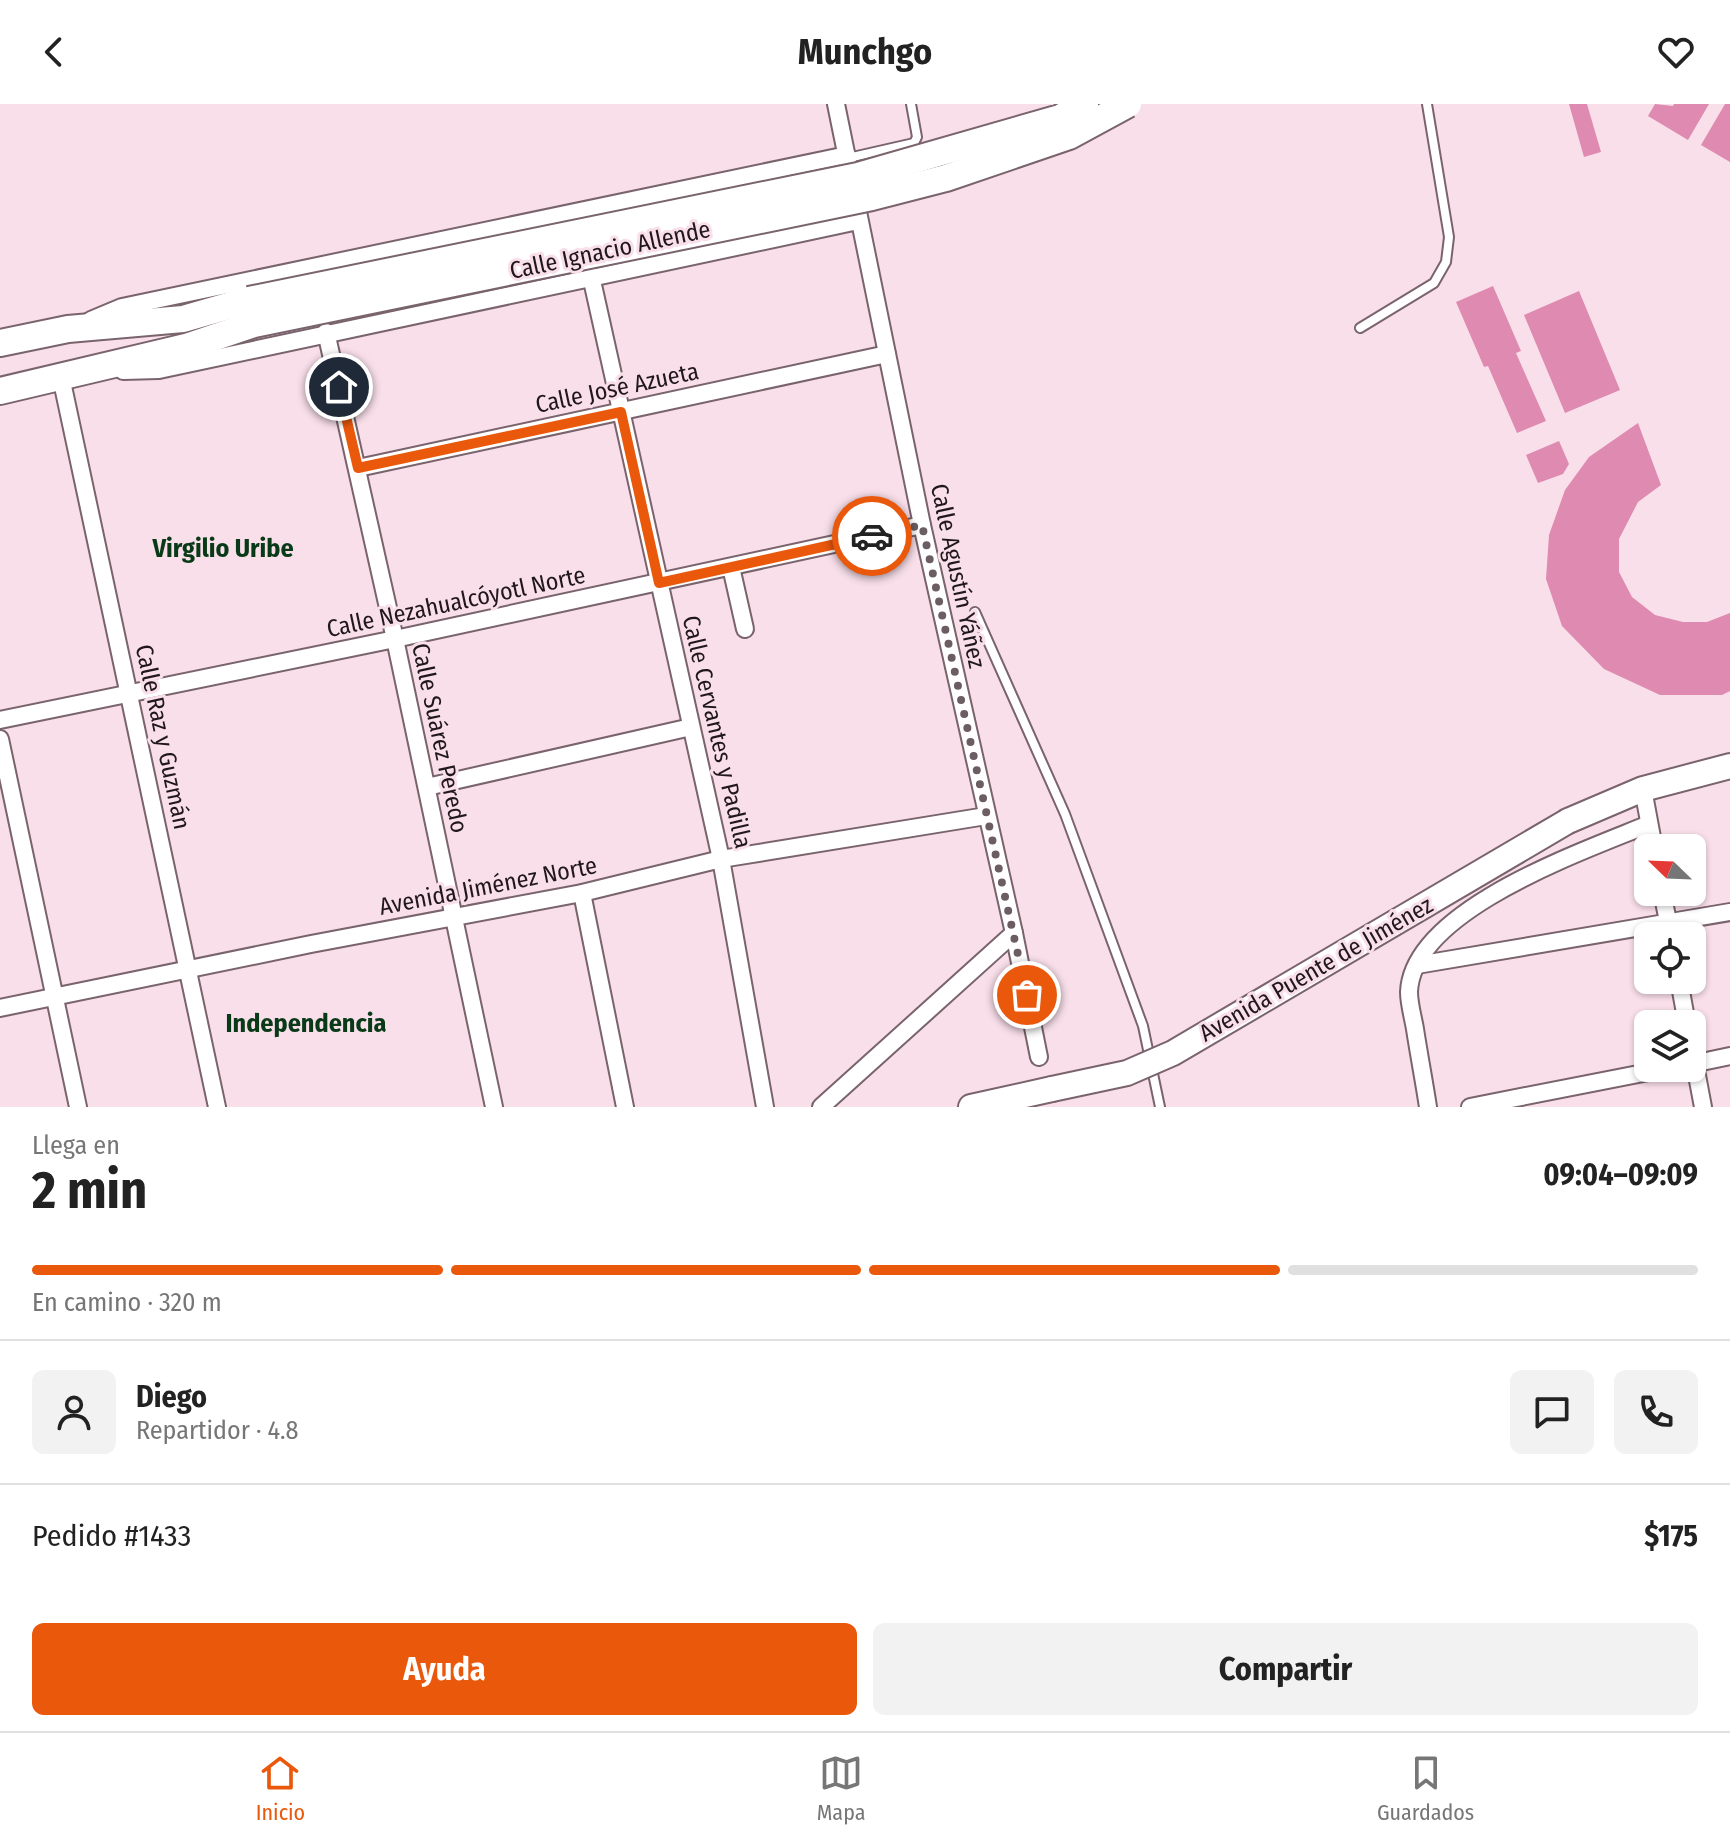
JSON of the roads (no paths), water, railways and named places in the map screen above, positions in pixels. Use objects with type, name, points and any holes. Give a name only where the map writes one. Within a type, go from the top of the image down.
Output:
[{"type":"main road","name":"Calle Ignacio Allende","points":[[0,391],[186,347],[252,312],[858,176],[1060,118],[1085,104]]},
{"type":"main road","name":"Calle Ignacio Allende","points":[[0,343],[68,329],[252,312],[872,197],[946,178],[1069,136],[1128,104]]},
{"type":"street","name":"Calle Agustín Yáñez","points":[[836,104],[922,525],[1039,1057]]},
{"type":"street","name":"Calle Ignacio Allende","points":[[68,329],[122,307],[847,156]]},
{"type":"street","name":"Calle Ignacio Allende","points":[[73,375],[159,370],[858,221]]},
{"type":"street","name":"Calle Cervantes y Padilla","points":[[591,276],[721,859],[765,1107]]},
{"type":"street","name":"Calle Suárez Peredo","points":[[326,332],[358,468],[494,1107]]},
{"type":"street","name":"Calle José Azueta","points":[[358,468],[887,354]]},
{"type":"street","name":"Calle Raz y Guzmán","points":[[73,375],[131,695],[217,1107]]},
{"type":"street","name":"Calle Nezahualcóyotl Norte","points":[[0,720],[131,695],[922,525]]},
{"type":"street","points":[[731,567],[745,629]]},
{"type":"street","points":[[427,787],[691,727]]},
{"type":"street","points":[[0,739],[78,1107]]},
{"type":"street","name":"Avenida Puente de Jiménez","points":[[971,1107],[1054,1098],[1127,1073],[1173,1053],[1568,821],[1643,789],[1730,766]]},
{"type":"street","points":[[1643,789],[1651,834]]},
{"type":"street","name":"Avenida Jiménez Norte","points":[[0,1008],[582,893],[721,859],[986,816]]},
{"type":"street","points":[[1428,1107],[1409,991],[1417,965],[1431,940],[1454,920],[1496,893],[1552,865],[1649,824]]},
{"type":"street","points":[[582,893],[625,1107]]},
{"type":"street","points":[[1696,922],[1730,912]]},
{"type":"street","points":[[821,1107],[1014,933]]},
{"type":"street","points":[[1417,965],[1634,935]]},
{"type":"street","points":[[1706,1057],[1730,1056]]},
{"type":"street","points":[[1470,1107],[1634,1075]]},
{"type":"street","points":[[1698,1082],[1703,1107]]},
{"type":"lane","points":[[847,156],[914,143],[917,137],[911,104]]},
{"type":"lane","points":[[1360,328],[1434,283],[1446,262],[1449,237],[1427,104]]},
{"type":"lane","points":[[975,612],[1065,814],[1143,1026],[1160,1107]]},
{"type":"district","name":"Virgilio Uribe","points":[[223,548]]},
{"type":"district","name":"Independencia","points":[[306,1023]]}]
